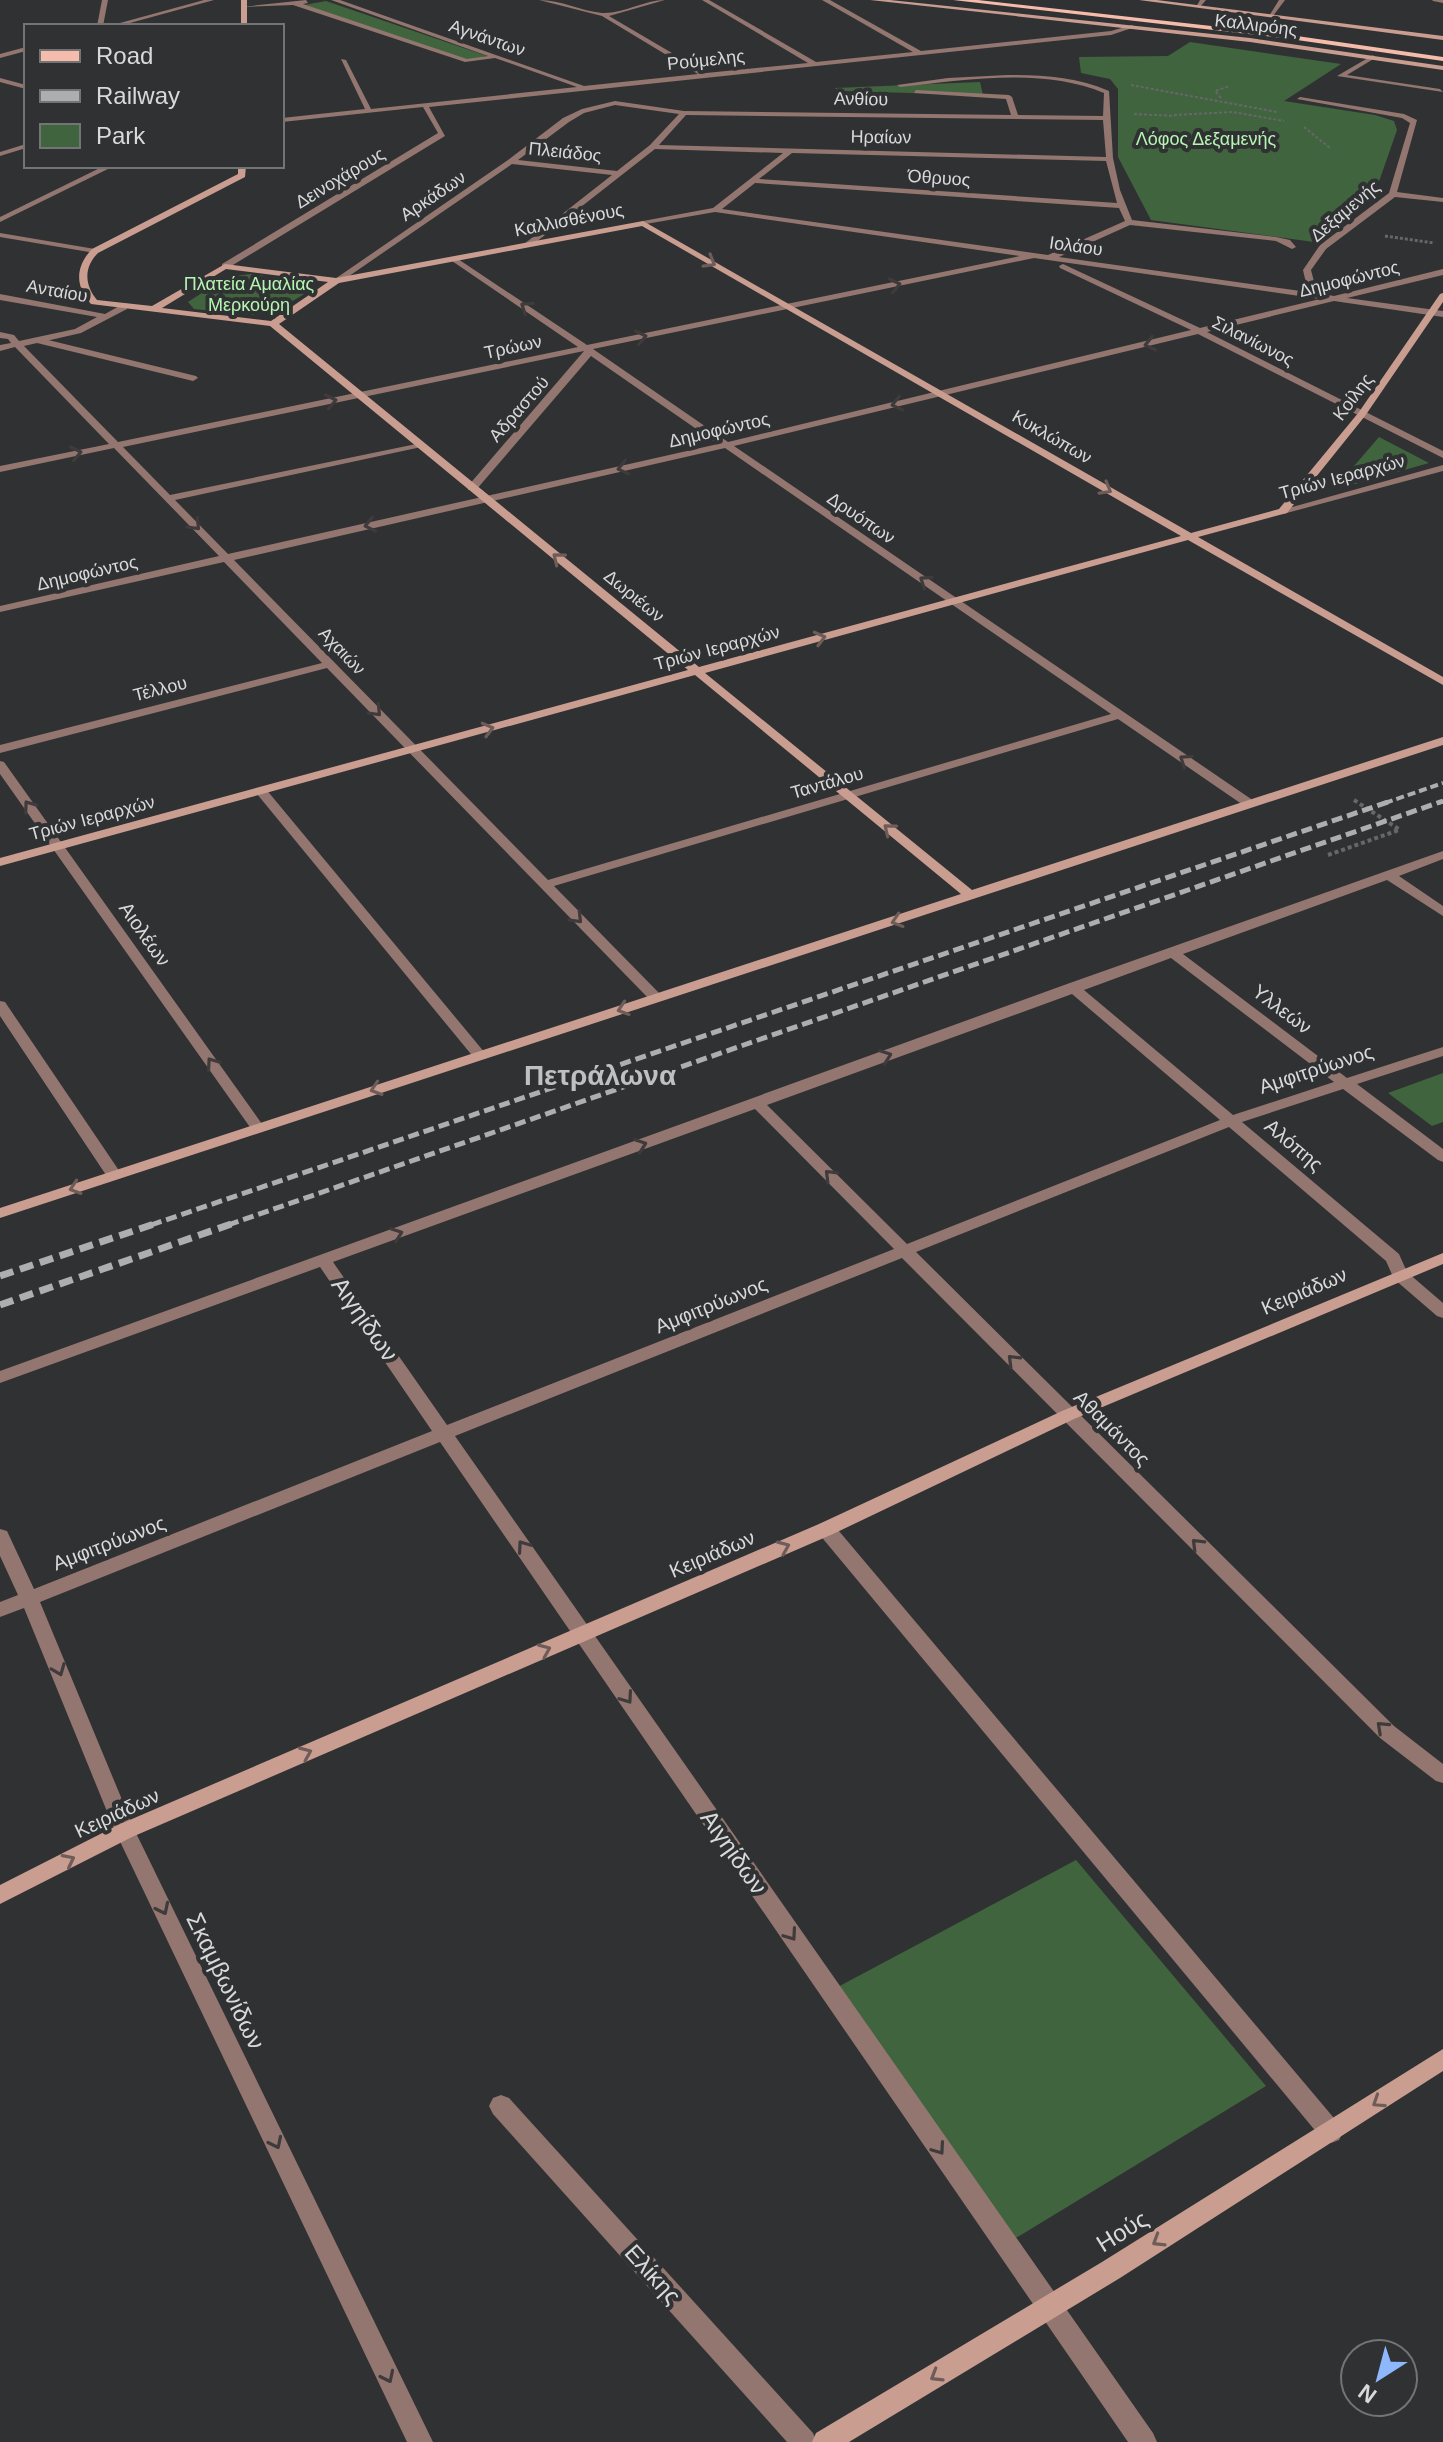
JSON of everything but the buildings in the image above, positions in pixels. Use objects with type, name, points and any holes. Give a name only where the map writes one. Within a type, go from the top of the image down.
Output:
[{"type":"main road","name":"Καλλιρόης","points":[[957,0],[1283,36],[1443,59]]},
{"type":"main road","points":[[1131,7],[1443,45]]},
{"type":"street","points":[[100,24],[105,0]]},
{"type":"street","points":[[120,24],[211,0]]},
{"type":"street","points":[[244,4],[296,4],[316,0]]},
{"type":"street","name":"Αγνάντων","points":[[334,0],[586,88]]},
{"type":"street","points":[[542,0],[604,15],[706,76]]},
{"type":"street","points":[[604,15],[662,0]]},
{"type":"street","points":[[705,0],[815,64]]},
{"type":"street","points":[[825,0],[920,53]]},
{"type":"street","name":"Καλλιρόης","points":[[873,0],[1132,27],[1443,68]]},
{"type":"street","points":[[1142,0],[1200,3],[1443,38]]},
{"type":"street","points":[[1271,15],[1282,0]]},
{"type":"street","points":[[1435,0],[1443,1]]},
{"type":"street","points":[[296,4],[467,61],[498,56]]},
{"type":"street","name":"Ρούμελης","points":[[284,120],[1111,33],[1132,27]]},
{"type":"street","points":[[0,56],[24,50]]},
{"type":"street","points":[[1373,57],[1340,76],[1440,91]]},
{"type":"street","points":[[343,60],[369,111]]},
{"type":"street","points":[[1015,117],[1011,99],[916,92],[900,85],[1044,78],[1094,84],[1107,92],[1108,159],[1121,206],[1129,222]]},
{"type":"street","points":[[0,80],[24,86]]},
{"type":"street","points":[[970,80],[972,95]]},
{"type":"street","name":"Δεξαμενής","points":[[1300,99],[1410,118],[1414,122],[1393,194],[1323,247],[1307,270],[1313,296]]},
{"type":"street","name":"Ανθίου","points":[[615,103],[684,113],[1107,116]]},
{"type":"street","name":"Αρκάδων","points":[[273,324],[511,162],[566,120],[595,107],[615,103]]},
{"type":"street","name":"Δεινοχάρους","points":[[225,266],[442,134],[425,105]]},
{"type":"street","name":"Πλειάδος","points":[[528,244],[653,147],[684,113]]},
{"type":"street","points":[[0,141],[23,146]]},
{"type":"street","points":[[0,154],[23,146]]},
{"type":"street","name":"Ηραίων","points":[[653,147],[1108,159]]},
{"type":"street","name":"Καλλισθένους","points":[[336,281],[715,210],[790,151]]},
{"type":"street","name":"Πλειάδος","points":[[511,162],[616,173]]},
{"type":"street","points":[[0,220],[106,168]]},
{"type":"street","points":[[242,168],[242,175],[95,251],[83,265],[86,294],[94,302],[124,307],[273,324]]},
{"type":"street","name":"Όθρυος","points":[[755,181],[1121,206]]},
{"type":"street","points":[[1393,194],[1443,200]]},
{"type":"street","name":"Ιολάου","points":[[715,210],[1438,313]]},
{"type":"street","points":[[1047,258],[1129,222],[1276,239],[1292,247]]},
{"type":"street","name":"Κυκλώπων","points":[[643,223],[1443,682]]},
{"type":"street","points":[[0,235],[95,251]]},
{"type":"street","name":"Τρώων","points":[[0,469],[1033,256]]},
{"type":"street","name":"Σιλανίωνος","points":[[1047,258],[1443,455]]},
{"type":"street","name":"Δρυόπων","points":[[455,259],[1250,804]]},
{"type":"street","points":[[152,310],[225,266],[336,281]]},
{"type":"street","name":"Δημοφώντος","points":[[0,609],[727,445],[1443,272]]},
{"type":"street","name":"Κοίλης","points":[[1283,511],[1362,414],[1438,313],[1443,296]]},
{"type":"street","name":"Ανταίου","points":[[1,297],[109,317]]},
{"type":"street","points":[[0,348],[78,331],[124,307]]},
{"type":"street","name":"Δωριέων","points":[[273,324],[971,896]]},
{"type":"street","name":"Αχαιών","points":[[0,335],[11,337],[656,998]]},
{"type":"street","points":[[40,341],[193,378]]},
{"type":"street","name":"Αδραστού","points":[[472,488],[588,350]]},
{"type":"street","points":[[168,498],[421,446]]},
{"type":"street","name":"Τριών Ιεραρχών","points":[[0,862],[1443,468]]},
{"type":"street","name":"Τέλλου","points":[[0,749],[330,664]]},
{"type":"street","name":"Ταντάλου","points":[[545,885],[1120,715]]},
{"type":"street","points":[[0,1213],[1443,741]]},
{"type":"street","name":"Αιολέων","points":[[0,765],[257,1127]]},
{"type":"street","points":[[261,791],[480,1056]]},
{"type":"street","points":[[0,1377],[1443,855]]},
{"type":"street","points":[[1389,875],[1443,912]]},
{"type":"street","name":"Υλλεών","points":[[1173,953],[1443,1157]]},
{"type":"street","name":"Αλόπης","points":[[1072,987],[1393,1258],[1400,1275],[1443,1312]]},
{"type":"street","points":[[0,1005],[114,1175]]},
{"type":"street","name":"Αμφιτρύωνος","points":[[0,1610],[1231,1121],[1443,1051]]},
{"type":"street","name":"Αθαμάντος","points":[[757,1103],[1387,1732],[1443,1775]]},
{"type":"street","name":"Κειριάδων","points":[[0,1895],[125,1831],[826,1529],[1068,1415],[1443,1258]]},
{"type":"street","name":"Αιγηίδων","points":[[324,1261],[1144,2442]]},
{"type":"street","points":[[826,1529],[1331,2132]]},
{"type":"street","name":"Σκαμβωνίδων","points":[[0,1536],[29,1598],[125,1831],[420,2442]]},
{"type":"street","name":"Ηούς","points":[[825,2442],[1049,2308],[1443,2059]]},
{"type":"street","name":"Ελίκης","points":[[501,2106],[804,2442]]},
{"type":"path","points":[[1094,84],[1127,84],[1158,92],[1166,89],[1280,112],[1293,123]]},
{"type":"path","points":[[1225,101],[1215,91],[1230,86]]},
{"type":"path","points":[[1107,116],[1243,113],[1304,127],[1330,148]]},
{"type":"path","points":[[1328,855],[1400,830],[1354,800]]},
{"type":"green space","points":[[326,1],[487,56],[467,60],[304,5]]},
{"type":"green space","name":"Λόφος Δεξαμενής","points":[[1190,42],[1341,64],[1284,101],[1375,115],[1394,121],[1397,130],[1375,193],[1314,242],[1151,220],[1118,157],[1118,89],[1110,79],[1081,73],[1079,57],[1168,56]]},
{"type":"green space","points":[[980,82],[983,95],[838,91],[835,88]]},
{"type":"green space","name":"Πλατεία Αμαλίας Μερκούρη","points":[[251,274],[306,282],[311,290],[274,312],[252,315],[194,309],[188,302],[226,277]]},
{"type":"green space","points":[[1379,437],[1429,463],[1355,484],[1342,480]]},
{"type":"green space","points":[[1443,1073],[1443,1122],[1432,1126],[1388,1093]]},
{"type":"green space","points":[[1076,1860],[1266,2086],[1011,2241],[834,1989]]},
{"type":"railway","points":[[1385,803],[1443,783]]},
{"type":"railway","points":[[151,1225],[1391,801]]},
{"type":"railway","points":[[228,1225],[1443,801],[1438,803]]},
{"type":"railway","points":[[0,1276],[157,1223]]},
{"type":"railway","points":[[0,1305],[234,1223]]},
{"type":"district","name":"Πετράλωνα","points":[[600,1075]]}]
